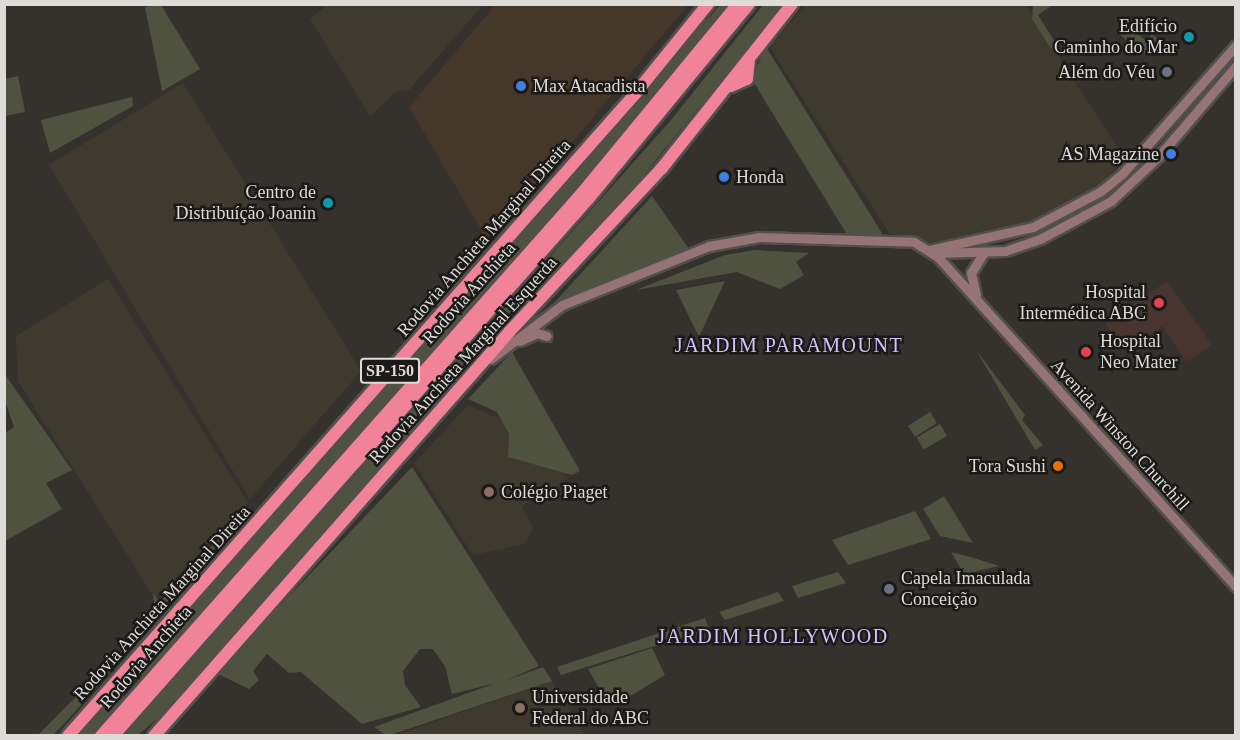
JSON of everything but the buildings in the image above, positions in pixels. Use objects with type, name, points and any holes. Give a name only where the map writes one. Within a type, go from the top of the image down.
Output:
[{"type":"highway","points":[[649,76],[694,4]]},
{"type":"highway","name":"Rodovia Anchieta Marginal Direita","points":[[68,735],[649,76],[708,4]]},
{"type":"highway","name":"Rodovia Anchieta","points":[[101,735],[582,193],[738,4]]},
{"type":"highway","name":"Rodovia Anchieta","points":[[113,735],[653,124],[749,4]]},
{"type":"highway","name":"Rodovia Anchieta Marginal Esquerda","points":[[154,735],[473,374],[662,168],[722,92],[747,79],[748,58],[792,4]]},
{"type":"highway","points":[[142,735],[179,706]]},
{"type":"main road","points":[[932,251],[1002,237],[1063,213],[1122,174],[1236,45]]},
{"type":"main road","points":[[473,374],[562,305],[720,243],[759,237],[845,238],[907,241],[932,251],[983,254],[1032,242],[1069,225],[1110,201],[1158,157],[1236,66]]},
{"type":"main road","points":[[1155,137],[1151,146],[1158,157]]},
{"type":"main road","name":"Avenida Winston Churchill","points":[[932,251],[1236,587]]},
{"type":"main road","points":[[952,274],[961,276],[972,270],[983,254]]},
{"type":"main road","name":"Avenida Winston Churchill","points":[[972,270],[971,284],[981,305]]},
{"type":"main road","points":[[495,356],[527,336],[547,336]]},
{"type":"shaded area","points":[[496,4],[688,5],[488,242],[409,107]]},
{"type":"shaded area","points":[[327,5],[483,5],[409,90],[397,91],[370,116],[310,19]]},
{"type":"shaded area","points":[[805,5],[1025,5],[1125,159],[1097,188],[1026,225],[929,243],[891,236],[769,46]]},
{"type":"shaded area","points":[[183,83],[361,371],[250,499],[49,165]]},
{"type":"shaded area","points":[[108,279],[248,503],[155,599],[18,381],[16,336]]},
{"type":"shaded area","name":"Hospital Intermédica ABC","points":[[1167,281],[1212,345],[1186,362],[1162,326],[1129,353],[1105,324]]},
{"type":"shaded area","name":"Colégio Piaget","points":[[468,405],[505,421],[569,478],[522,506],[533,528],[525,544],[473,555],[414,463]]},
{"type":"shaded area","name":"Universidade Federal do ABC","points":[[552,681],[585,735],[393,736]]},
{"type":"green space","points":[[1033,4],[1052,5],[1038,15],[1058,47],[1052,50],[1032,19]]},
{"type":"green space","points":[[161,5],[200,69],[162,91],[145,7]]},
{"type":"green space","points":[[720,5],[731,5],[667,86],[149,672],[125,684]]},
{"type":"green space","points":[[763,5],[782,5],[599,230],[509,321],[164,713],[138,735],[124,736],[671,120]]},
{"type":"green space","points":[[1127,24],[1146,41],[1152,34],[1162,43],[1147,56],[1119,34]]},
{"type":"green space","points":[[766,47],[885,238],[848,236],[751,78]]},
{"type":"green space","points":[[18,76],[25,112],[5,116],[5,79]]},
{"type":"green space","points":[[132,97],[133,106],[50,153],[41,120]]},
{"type":"green space","points":[[652,196],[689,249],[553,304]]},
{"type":"green space","points":[[755,250],[809,253],[796,262],[804,275],[780,289],[737,272],[636,290],[725,255]]},
{"type":"green space","points":[[725,281],[699,337],[676,290]]},
{"type":"green space","points":[[976,350],[1025,415],[1022,420],[1043,445],[1035,450]]},
{"type":"green space","points":[[512,352],[580,471],[572,475],[508,457],[509,434],[497,412],[468,399]]},
{"type":"green space","points":[[4,373],[72,470],[46,483],[62,509],[5,541],[5,433],[14,427],[5,401]]},
{"type":"green space","points":[[930,412],[937,423],[915,437],[908,426]]},
{"type":"green space","points":[[940,424],[947,436],[924,450],[917,438]]},
{"type":"green space","points":[[412,467],[539,666],[502,682],[543,667],[552,681],[387,736],[374,727],[496,683],[452,694],[445,666],[433,649],[420,649],[403,671],[405,685],[421,707],[362,724],[301,672],[289,673],[267,654],[253,671],[259,680],[249,689],[216,673]]},
{"type":"green space","points":[[944,496],[973,543],[940,536],[923,509]]},
{"type":"green space","points":[[915,511],[931,539],[848,565],[832,540]]},
{"type":"green space","points":[[222,535],[215,553],[64,724],[53,735],[38,735],[155,617],[153,593],[160,602]]},
{"type":"green space","points":[[951,552],[974,558],[999,566],[964,574]]},
{"type":"green space","points":[[838,572],[846,583],[798,598],[792,586]]},
{"type":"green space","points":[[778,592],[784,601],[725,620],[719,612]]},
{"type":"green space","points":[[705,618],[709,629],[561,675],[557,667]]},
{"type":"green space","points":[[652,648],[665,675],[620,702],[608,703],[588,669]]},
{"type":"green space","points":[[124,696],[93,735],[79,735],[104,708]]},
{"type":"place","name":"Edifício Caminho do Mar","points":[[1189,37]]},
{"type":"place","name":"Além do Véu","points":[[1167,72]]},
{"type":"place","name":"Max Atacadista","points":[[521,86]]},
{"type":"place","name":"AS Magazine","points":[[1171,154]]},
{"type":"place","name":"Honda","points":[[724,177]]},
{"type":"place","name":"Centro de Distribuíção Joanin","points":[[328,203]]},
{"type":"place","name":"Hospital Intermédica ABC","points":[[1159,303]]},
{"type":"place","name":"Hospital Neo Mater","points":[[1086,352]]},
{"type":"place","name":"Tora Sushi","points":[[1058,466]]},
{"type":"place","name":"Colégio Piaget","points":[[489,492]]},
{"type":"place","name":"Capela Imaculada Conceição","points":[[889,589]]},
{"type":"place","name":"Universidade Federal do ABC","points":[[520,708]]},
{"type":"district","name":"JARDIM PARAMOUNT","points":[[789,345]]},
{"type":"district","name":"JARDIM HOLLYWOOD","points":[[773,636]]}]
